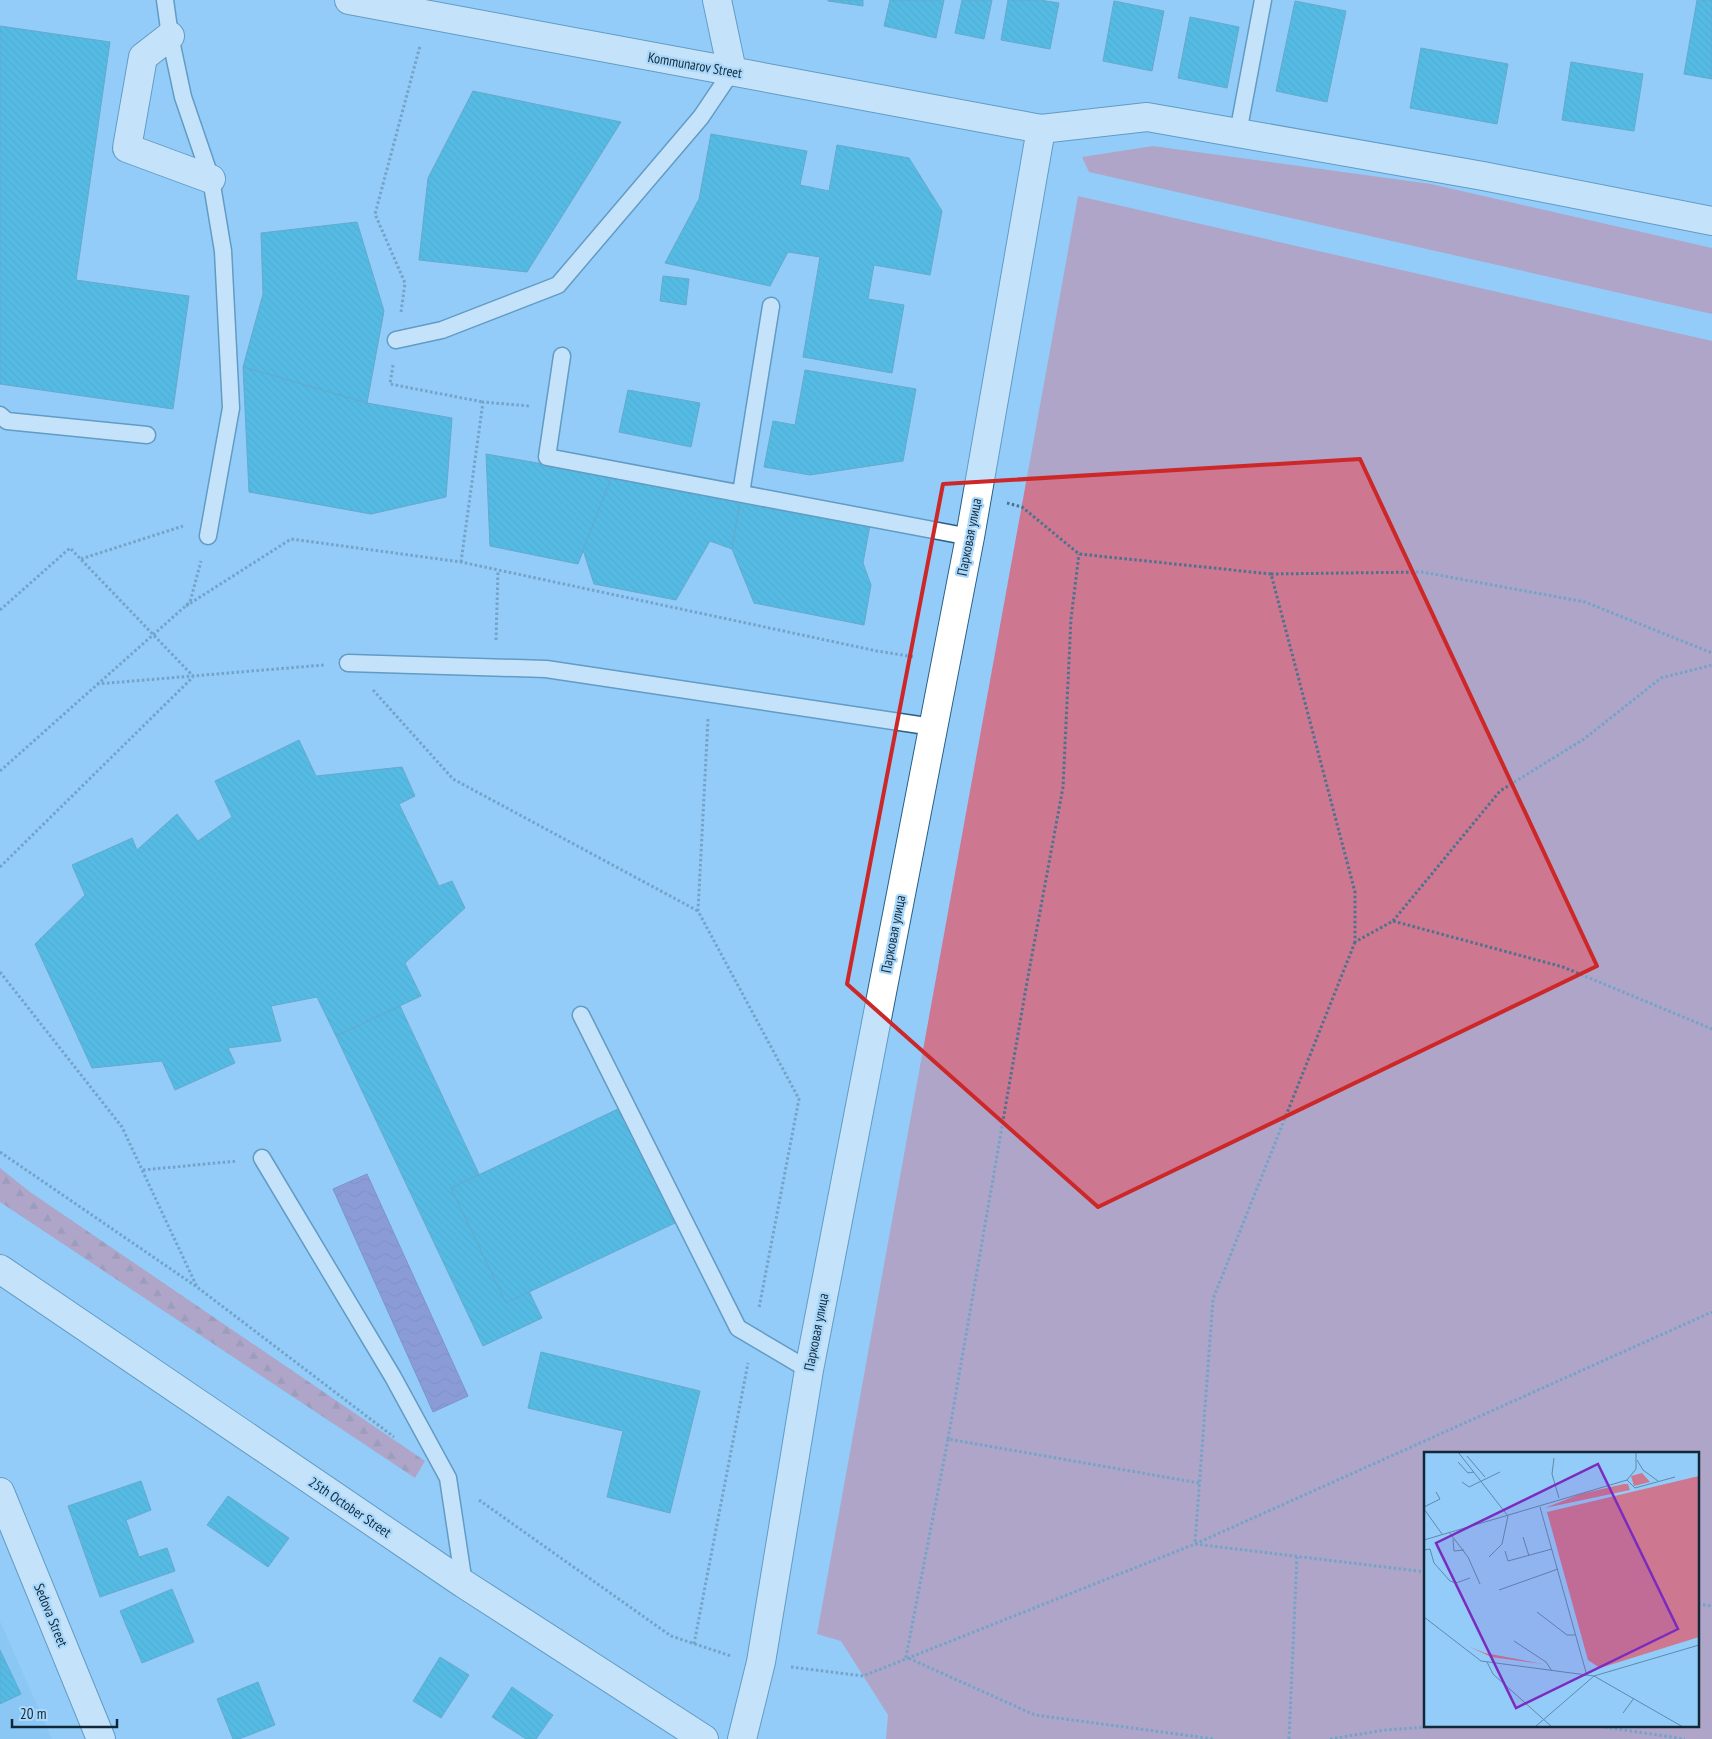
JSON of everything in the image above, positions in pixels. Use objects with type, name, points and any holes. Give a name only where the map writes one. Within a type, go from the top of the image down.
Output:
[{"type":"street","name":"Kommunarov Street","points":[[349,0],[1041,129],[1147,117],[1483,176],[1712,221]]},
{"type":"street","points":[[717,0],[732,71]]},
{"type":"street","points":[[170,36],[143,58],[127,148],[211,179]]},
{"type":"street","name":"Парковая улица","points":[[742,1739],[761,1662],[809,1370],[970,537],[1041,129]]},
{"type":"street","name":"25th October Street","points":[[0,1269],[464,1584],[704,1739]]},
{"type":"street","name":"Sedova Street","points":[[0,1492],[101,1739]]},
{"type":"lane","points":[[165,0],[170,36],[184,97],[211,179],[223,250],[231,408],[208,536]]},
{"type":"lane","points":[[1238,133],[1263,0]]},
{"type":"lane","points":[[396,340],[442,330],[558,285],[701,117],[732,71]]},
{"type":"lane","points":[[741,493],[771,306]]},
{"type":"lane","points":[[562,356],[546,457],[970,537]]},
{"type":"lane","points":[[0,415],[7,422],[147,435]]},
{"type":"lane","points":[[348,663],[546,669],[933,726]]},
{"type":"lane","points":[[581,1015],[738,1328],[809,1370]]},
{"type":"lane","points":[[262,1158],[393,1377],[448,1478],[464,1584]]},
{"type":"path","points":[[421,43],[375,214],[405,283],[390,384],[483,402],[554,408]]},
{"type":"path","points":[[461,562],[483,402]]},
{"type":"path","points":[[977,496],[1022,507],[1079,554],[1271,574],[1422,572],[1584,602],[1712,653]]},
{"type":"path","points":[[82,559],[211,516]]},
{"type":"path","points":[[0,771],[190,602],[208,536]]},
{"type":"path","points":[[186,606],[291,539],[461,562],[877,651],[946,661]]},
{"type":"path","points":[[0,610],[70,548],[194,676]]},
{"type":"path","points":[[906,1657],[948,1439],[1027,982],[1063,787],[1071,620],[1079,554]]},
{"type":"path","points":[[495,668],[498,570]]},
{"type":"path","points":[[1195,1544],[1213,1299],[1355,942],[1355,892],[1271,574]]},
{"type":"path","points":[[348,663],[453,779],[698,911]]},
{"type":"path","points":[[1355,942],[1393,921],[1500,791],[1584,739],[1661,678],[1712,665]]},
{"type":"path","points":[[98,684],[305,666]]},
{"type":"path","points":[[0,867],[194,676]]},
{"type":"path","points":[[694,1644],[799,1099],[698,911],[709,694]]},
{"type":"path","points":[[1393,921],[1563,967],[1712,1029]]},
{"type":"path","points":[[0,972],[122,1127],[197,1287]]},
{"type":"path","points":[[0,1152],[197,1287],[401,1442]]},
{"type":"path","points":[[143,1170],[262,1158]]},
{"type":"path","points":[[448,1478],[671,1636],[732,1656],[761,1662],[863,1676],[906,1657],[1195,1544],[1712,1312]]},
{"type":"path","points":[[948,1439],[1199,1483]]},
{"type":"path","points":[[1195,1544],[1424,1572]]},
{"type":"path","points":[[1289,1739],[1297,1556]]},
{"type":"path","points":[[906,1657],[1035,1715],[1214,1739]]},
{"type":"path","points":[[1330,1739],[1385,1730],[1442,1726]]},
{"type":"path","points":[[1597,1726],[1684,1739]]},
{"type":"highlighted area","points":[[1360,459],[1597,966],[1098,1207],[847,984],[943,484]]},
{"type":"shaded area","points":[[0,1621],[52,1739],[0,1739]]},
{"type":"green space","points":[[1153,146],[1431,184],[1712,248],[1712,314],[1089,172],[1082,157]]},
{"type":"green space","points":[[1078,196],[1712,341],[1712,1739],[886,1739],[888,1715],[841,1641],[817,1634]]},
{"type":"green space","points":[[0,1168],[30,1192],[425,1461],[415,1478],[0,1202]]},
{"type":"water","points":[[367,1174],[468,1396],[433,1412],[333,1189]]},
{"type":"building","points":[[863,0],[863,6],[828,1]]},
{"type":"building","points":[[890,0],[944,0],[936,38],[884,26]]},
{"type":"building","points":[[962,0],[992,0],[984,39],[955,33]]},
{"type":"building","points":[[1008,0],[1040,0],[1059,3],[1050,49],[1001,40]]},
{"type":"building","points":[[1697,0],[1712,0],[1712,79],[1684,74]]},
{"type":"building","points":[[1114,1],[1164,11],[1152,71],[1103,61]]},
{"type":"building","points":[[1295,1],[1346,11],[1327,102],[1276,91]]},
{"type":"building","points":[[1190,17],[1239,27],[1227,88],[1178,78]]},
{"type":"building","points":[[0,26],[110,42],[76,280],[189,296],[173,409],[0,384]]},
{"type":"building","points":[[1421,48],[1508,64],[1497,124],[1410,108]]},
{"type":"building","points":[[1571,62],[1643,74],[1634,131],[1562,120]]},
{"type":"building","points":[[473,91],[621,122],[527,272],[419,260],[428,178]]},
{"type":"building","points":[[711,134],[807,151],[800,185],[829,191],[837,145],[909,158],[942,211],[930,275],[874,265],[868,299],[904,305],[892,373],[803,357],[820,257],[788,252],[770,286],[665,263],[699,199]]},
{"type":"building","points":[[357,222],[384,311],[367,403],[243,367],[263,294],[261,233]]},
{"type":"building","points":[[663,276],[689,279],[686,305],[660,301]]},
{"type":"building","points":[[243,367],[367,403],[452,418],[446,497],[371,514],[249,492]]},
{"type":"building","points":[[805,370],[916,389],[903,461],[810,475],[764,467],[773,421],[795,425]]},
{"type":"building","points":[[628,390],[700,403],[691,447],[619,432]]},
{"type":"building","points":[[486,454],[612,476],[578,564],[490,546]]},
{"type":"building","points":[[612,476],[740,501],[732,549],[710,541],[676,600],[594,584],[583,550]]},
{"type":"building","points":[[740,501],[870,525],[863,563],[871,585],[864,625],[754,603],[732,549]]},
{"type":"building","points":[[299,740],[316,776],[402,767],[415,796],[399,804],[439,886],[452,881],[465,908],[405,963],[421,996],[336,1036],[317,997],[271,1006],[281,1041],[228,1048],[235,1063],[175,1090],[162,1061],[92,1068],[35,944],[85,895],[72,865],[132,838],[137,850],[177,814],[198,841],[232,817],[215,781]]},
{"type":"building","points":[[400,1006],[479,1174],[451,1188],[506,1303],[529,1291],[542,1318],[483,1346],[336,1036]]},
{"type":"building","points":[[620,1108],[675,1223],[506,1303],[451,1188]]},
{"type":"building","points":[[541,1352],[700,1391],[670,1513],[607,1497],[623,1431],[528,1408]]},
{"type":"building","points":[[141,1481],[151,1510],[126,1520],[139,1557],[167,1548],[175,1571],[100,1597],[68,1506]]},
{"type":"building","points":[[228,1496],[289,1538],[268,1567],[207,1525]]},
{"type":"building","points":[[172,1589],[194,1642],[142,1663],[120,1611]]},
{"type":"building","points":[[0,1650],[21,1694],[0,1704]]},
{"type":"building","points":[[440,1657],[469,1675],[441,1718],[413,1701]]},
{"type":"building","points":[[258,1682],[275,1725],[239,1739],[233,1739],[217,1699]]},
{"type":"building","points":[[512,1687],[553,1715],[536,1739],[526,1739],[492,1717]]}]
